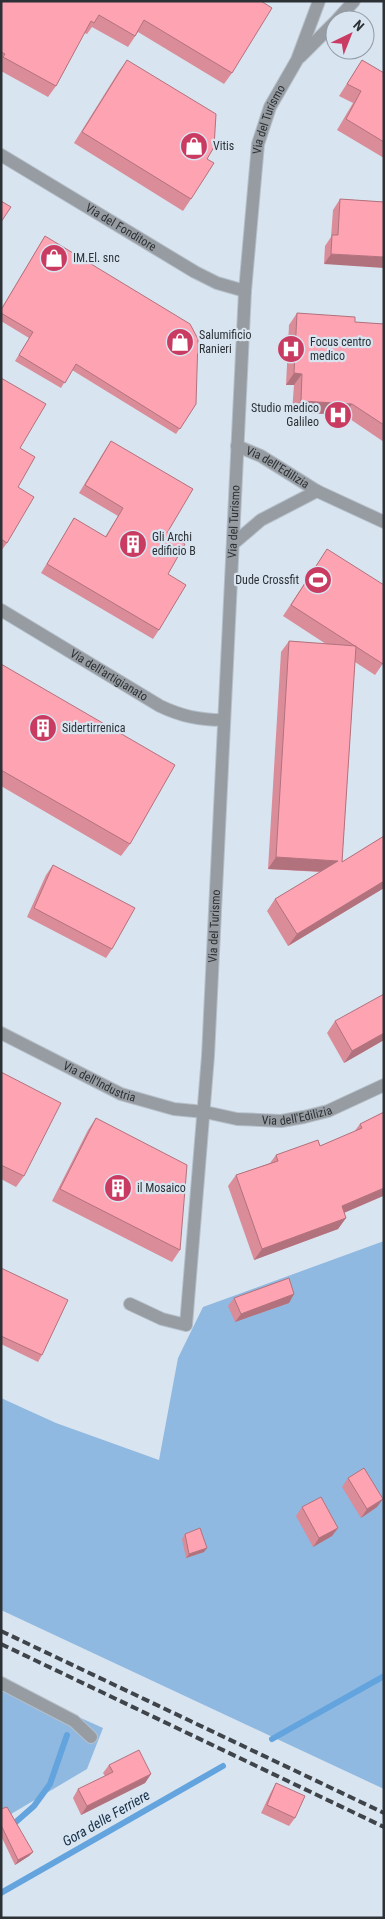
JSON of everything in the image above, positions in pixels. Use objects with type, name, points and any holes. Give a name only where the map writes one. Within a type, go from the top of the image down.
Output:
[{"type":"street","name":"Via del Turismo","points":[[130,1304],[162,1319],[186,1325],[205,1112],[245,291],[258,144],[270,107],[297,60],[318,1]]},
{"type":"street","name":"Via del Turismo","points":[[297,60],[325,32]]},
{"type":"street","name":"Via del Fonditore","points":[[1,155],[196,272],[217,283],[245,291]]},
{"type":"street","name":"Via dell'Edilizia","points":[[237,446],[261,456],[318,491],[384,522]]},
{"type":"street","name":"Via dell'Edilizia","points":[[234,544],[261,520],[318,491]]},
{"type":"street","name":"Via dell'artigianato","points":[[1,610],[160,706],[189,718],[223,720]]},
{"type":"street","name":"Via dell'Industria","points":[[1,1034],[121,1094],[174,1108],[205,1112]]},
{"type":"street","name":"Via dell'Edilizia","points":[[205,1112],[237,1119],[281,1121],[328,1111],[384,1085]]},
{"type":"street","points":[[1,1683],[74,1721],[91,1737]]},
{"type":"shaded area","points":[[384,1241],[384,1789],[1,1610],[1,1398],[56,1423],[159,1460],[178,1358],[203,1307]]},
{"type":"shaded area","points":[[1,1682],[103,1728],[87,1769],[1,1820]]},
{"type":"building","points":[[1,1],[261,1],[272,8],[232,73],[144,20],[135,36],[99,15],[94,23],[91,21],[56,86],[3,57],[5,54],[1,52]]},
{"type":"building","points":[[127,60],[216,114],[214,147],[207,159],[214,163],[191,199],[82,132]]},
{"type":"building","points":[[362,60],[384,73],[384,142],[346,119],[361,91],[347,84]]},
{"type":"building","points":[[340,199],[384,202],[384,257],[331,254],[332,235],[338,235]]},
{"type":"building","points":[[1,201],[11,207],[1,222]]},
{"type":"building","points":[[45,236],[190,324],[198,339],[196,404],[180,429],[76,364],[65,383],[19,355],[33,332],[1,313],[1,310]]},
{"type":"building","points":[[297,313],[355,317],[355,322],[384,324],[384,425],[352,404],[301,401],[302,374],[294,373]]},
{"type":"building","points":[[1,378],[46,404],[20,448],[35,457],[18,487],[34,497],[7,543],[1,539]]},
{"type":"building","name":"Gli Archi edificio B","points":[[111,441],[193,489],[167,533],[185,544],[168,574],[186,585],[159,630],[47,564],[74,518],[106,537],[123,508],[85,485]]},
{"type":"building","points":[[327,549],[384,585],[383,664],[291,605]]},
{"type":"building","points":[[289,641],[356,646],[342,862],[384,836],[384,881],[297,934],[275,899],[338,861],[276,857]]},
{"type":"building","name":"Sidertirrenica","points":[[1,664],[175,765],[130,844],[1,770]]},
{"type":"building","points":[[53,865],[135,908],[112,949],[34,908]]},
{"type":"building","points":[[384,994],[384,1033],[352,1051],[335,1021]]},
{"type":"building","points":[[1,1072],[61,1103],[24,1176],[1,1165]]},
{"type":"building","points":[[384,1112],[384,1188],[342,1206],[346,1218],[262,1249],[236,1175],[278,1161],[276,1155],[318,1140],[320,1146],[362,1128],[360,1124]]},
{"type":"building","name":"il Mosaico","points":[[96,1118],[187,1165],[180,1250],[60,1189]]},
{"type":"building","points":[[1,1268],[68,1300],[42,1355],[1,1336]]},
{"type":"building","points":[[289,1278],[294,1294],[241,1314],[234,1298]]},
{"type":"building","points":[[364,1468],[383,1499],[367,1509],[348,1478]]},
{"type":"building","points":[[321,1497],[338,1528],[319,1538],[302,1507]]},
{"type":"building","points":[[200,1528],[207,1548],[189,1554],[185,1534]]},
{"type":"building","points":[[139,1750],[151,1774],[87,1806],[78,1789],[113,1772],[109,1765]]},
{"type":"building","points":[[276,1783],[305,1796],[295,1818],[267,1805]]},
{"type":"building","points":[[7,1807],[33,1852],[18,1860],[1,1825],[1,1809]]},
{"type":"waterway","name":"Gora delle Ferriere","points":[[272,1739],[384,1676]]},
{"type":"waterway","points":[[1,1835],[34,1806],[50,1784],[67,1735]]},
{"type":"waterway","name":"Gora delle Ferriere","points":[[1,1893],[223,1766]]},
{"type":"railway","points":[[1,1631],[384,1813]]},
{"type":"railway","points":[[1,1644],[384,1827]]},
{"type":"place","name":"Vitis","points":[[194,146]]},
{"type":"place","name":"IM.El. snc","points":[[54,258]]},
{"type":"place","name":"Salumificio Ranieri","points":[[180,342]]},
{"type":"place","name":"Focus centro medico","points":[[291,349]]},
{"type":"place","name":"Studio medico Galileo","points":[[338,415]]},
{"type":"place","name":"Gli Archi edificio B","points":[[133,544]]},
{"type":"place","name":"Dude Crossfit","points":[[318,580]]},
{"type":"place","name":"Sidertirrenica","points":[[43,728]]},
{"type":"place","name":"il Mosaico","points":[[118,1188]]}]
